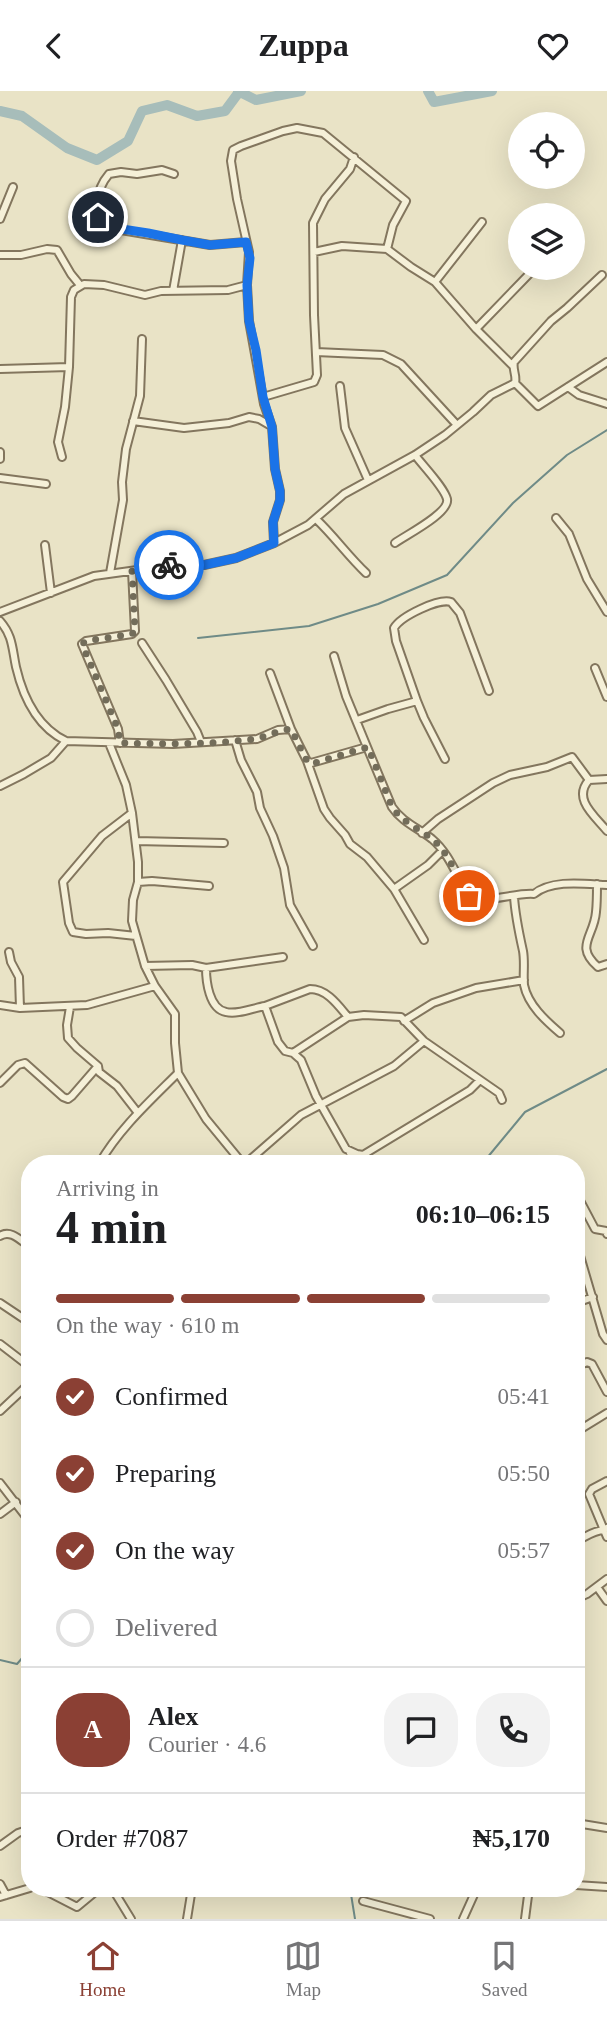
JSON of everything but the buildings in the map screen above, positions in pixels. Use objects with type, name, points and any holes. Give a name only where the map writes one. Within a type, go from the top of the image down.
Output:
[{"type":"street","points":[[274,543],[273,522],[280,500],[272,427],[263,397],[249,321],[247,285],[250,258],[231,161],[233,151],[237,147],[297,128],[323,133],[407,201],[393,225],[387,249]]},
{"type":"street","points":[[263,397],[314,382],[317,375],[313,223],[325,199],[350,169],[354,157]]},
{"type":"street","points":[[174,174],[162,170],[137,174],[109,174],[99,194],[100,222],[109,227],[210,245],[246,242]]},
{"type":"street","points":[[0,219],[13,187]]},
{"type":"street","points":[[435,282],[482,222]]},
{"type":"street","points":[[173,291],[182,240]]},
{"type":"street","points":[[0,612],[94,576],[166,566],[204,565],[236,558],[274,543],[308,525],[344,495],[368,480],[415,455],[445,435],[491,395],[515,383],[517,377],[513,366],[435,282],[387,249],[342,246],[314,251]]},
{"type":"street","points":[[0,255],[57,250],[80,285]]},
{"type":"street","points":[[513,366],[551,321],[602,275]]},
{"type":"street","points":[[476,329],[523,280]]},
{"type":"street","points":[[62,457],[58,442],[65,407],[71,297],[74,290],[80,285],[104,285],[145,295],[161,291],[228,290],[247,285]]},
{"type":"street","points":[[110,573],[123,500],[123,467],[140,396],[142,339]]},
{"type":"street","points":[[316,352],[383,355],[401,364],[457,425]]},
{"type":"street","points":[[515,383],[538,406],[607,362]]},
{"type":"street","points":[[0,369],[69,367]]},
{"type":"street","points":[[340,386],[345,428],[368,480]]},
{"type":"street","points":[[568,387],[579,395],[607,404]]},
{"type":"street","points":[[133,421],[184,428],[229,423],[249,417],[259,419],[272,427]]},
{"type":"street","points":[[0,452],[0,459]]},
{"type":"street","points":[[395,543],[442,513],[448,501],[443,490],[415,455]]},
{"type":"street","points":[[0,478],[46,484]]},
{"type":"street","points":[[556,518],[569,534],[587,579],[607,612]]},
{"type":"street","points":[[316,519],[366,573]]},
{"type":"street","points":[[45,545],[51,593]]},
{"type":"street","points":[[120,743],[118,729],[82,644],[86,641],[132,634],[135,631],[132,571]]},
{"type":"street","points":[[445,759],[424,718],[396,641],[394,628],[401,619],[442,600],[451,602],[460,613],[489,691]]},
{"type":"street","points":[[0,621],[10,635],[16,669],[26,698],[40,723],[53,735],[66,741],[173,744],[257,739],[278,730],[291,729]]},
{"type":"street","points":[[142,643],[201,742]]},
{"type":"street","points":[[334,656],[346,696],[392,807],[398,816],[433,839],[469,896],[475,899],[534,894],[542,888],[562,884],[607,885]]},
{"type":"street","points":[[595,668],[607,697]]},
{"type":"street","points":[[270,673],[324,809],[350,845],[367,857],[394,890],[424,940]]},
{"type":"street","points":[[357,720],[418,701]]},
{"type":"street","points":[[235,740],[273,836],[284,869],[290,905],[313,946]]},
{"type":"street","points":[[0,786],[51,758],[66,741]]},
{"type":"street","points":[[109,743],[125,785],[136,841],[138,882],[133,900],[132,921],[145,966],[155,986],[175,1014],[178,1073],[206,1119],[236,1155]]},
{"type":"street","points":[[307,761],[316,763],[368,747]]},
{"type":"street","points":[[422,833],[438,818],[510,775],[547,767],[572,757],[589,780]]},
{"type":"street","points":[[607,779],[589,780],[582,793],[586,807],[607,831]]},
{"type":"street","points":[[132,813],[102,836],[63,882],[69,923],[73,932],[136,936]]},
{"type":"street","points":[[136,841],[224,843]]},
{"type":"street","points":[[394,890],[442,851]]},
{"type":"street","points":[[138,882],[209,886]]},
{"type":"street","points":[[597,884],[596,914],[585,944],[588,958],[598,967],[607,964]]},
{"type":"street","points":[[514,896],[524,955],[527,994],[538,1012],[560,1033]]},
{"type":"street","points":[[9,952],[19,977],[20,1008]]},
{"type":"street","points":[[145,966],[192,965],[206,968],[284,957]]},
{"type":"street","points":[[206,968],[213,1002],[219,1010],[228,1013],[265,1006],[310,989],[318,989],[326,993],[348,1017]]},
{"type":"street","points":[[404,1021],[433,1003],[476,988],[524,979]]},
{"type":"street","points":[[0,1005],[20,1008],[87,1005],[155,986]]},
{"type":"street","points":[[265,1006],[278,1042],[285,1051],[293,1053],[301,1060],[320,1104],[346,1149],[353,1155]]},
{"type":"street","points":[[70,1007],[68,1038],[98,1066],[99,1072],[117,1086],[138,1113]]},
{"type":"street","points":[[293,1053],[348,1017],[401,1017],[424,1041],[499,1094],[502,1100]]},
{"type":"street","points":[[255,1155],[295,1119],[394,1066],[424,1041]]},
{"type":"street","points":[[0,1083],[18,1065],[25,1063],[68,1099],[98,1066]]},
{"type":"street","points":[[104,1155],[138,1113],[178,1073]]},
{"type":"street","points":[[346,1149],[363,1155],[470,1090],[480,1080]]},
{"type":"street","points":[[585,1210],[595,1229],[606,1231],[607,1234]]},
{"type":"street","points":[[0,1236],[10,1233],[21,1241]]},
{"type":"street","points":[[585,1271],[607,1340]]},
{"type":"street","points":[[585,1300],[593,1297]]},
{"type":"street","points":[[0,1303],[21,1317]]},
{"type":"street","points":[[0,1344],[21,1360]]},
{"type":"street","points":[[585,1363],[592,1364],[607,1392]]},
{"type":"street","points":[[0,1411],[21,1391]]},
{"type":"street","points":[[585,1426],[607,1413]]},
{"type":"street","points":[[585,1537],[594,1531],[606,1532],[590,1494],[592,1489],[607,1481]]},
{"type":"street","points":[[0,1483],[21,1509]]},
{"type":"street","points":[[0,1514],[16,1502]]},
{"type":"street","points":[[585,1594],[607,1579]]},
{"type":"street","points":[[597,1587],[607,1601]]},
{"type":"street","points":[[585,1824],[607,1828]]},
{"type":"street","points":[[0,1846],[21,1832]]},
{"type":"street","points":[[0,1884],[3,1896],[21,1891]]},
{"type":"street","points":[[585,1886],[607,1887]]},
{"type":"street","points":[[57,1897],[76,1907],[89,1897]]},
{"type":"street","points":[[118,1897],[131,1919]]},
{"type":"street","points":[[187,1919],[191,1897]]},
{"type":"street","points":[[463,1919],[473,1897]]},
{"type":"street","points":[[525,1919],[528,1897]]},
{"type":"street","points":[[363,1901],[430,1919]]},
{"type":"waterway","points":[[238,91],[256,100],[301,91]]},
{"type":"waterway","points":[[428,91],[434,102],[492,91]]},
{"type":"waterway","points":[[0,111],[22,116],[67,148],[97,160],[128,141],[142,111],[167,105],[197,116],[225,111],[239,92]]},
{"type":"waterway","points":[[198,638],[309,626],[378,604],[447,575],[513,503],[567,455],[607,430]]},
{"type":"waterway","points":[[489,1155],[525,1112],[607,1069]]},
{"type":"waterway","points":[[0,1660],[17,1664],[21,1659]]},
{"type":"waterway","points":[[351,1897],[355,1919]]},
{"type":"way so far","points":[[169,565],[132,571],[135,631],[132,634],[86,641],[82,644],[118,729],[120,743],[173,744],[257,739],[278,730],[291,729],[311,764],[368,747],[398,816],[433,839],[449,860],[469,896]]},
{"type":"route","points":[[98,217],[100,222],[109,227],[210,245],[246,242],[249,252],[249,321],[264,404],[272,427],[275,469],[280,491],[273,522],[274,543],[236,558],[204,565],[169,565]]}]
